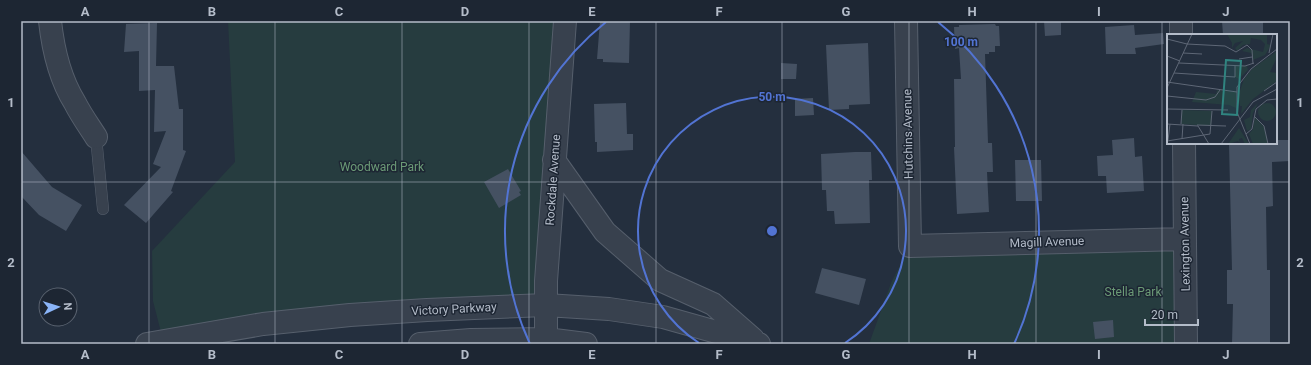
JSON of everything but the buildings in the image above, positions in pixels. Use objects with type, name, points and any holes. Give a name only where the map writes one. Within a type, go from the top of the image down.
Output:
[{"type":"street","points":[[50,21],[52,39],[61,72],[74,102],[96,137]]},
{"type":"street","name":"Rockdale Avenue","points":[[546,339],[546,305],[554,160],[565,21]]},
{"type":"street","name":"Hutchins Avenue","points":[[906,21],[910,246]]},
{"type":"street","points":[[1181,21],[1181,34]]},
{"type":"street","name":"Lexington Avenue","points":[[1184,144],[1186,344]]},
{"type":"street","points":[[554,160],[605,232],[660,280],[713,304],[759,344]]},
{"type":"street","name":"Magill Avenue","points":[[910,246],[1184,239]]},
{"type":"street","name":"Victory Parkway","points":[[147,344],[263,324],[350,315],[546,305],[609,309],[663,317],[759,344]]},
{"type":"street","points":[[420,344],[471,340],[546,339],[586,344]]},
{"type":"lane","points":[[96,137],[103,209]]},
{"type":"green space","name":"Woodward Park","points":[[228,21],[565,21],[546,305],[163,340],[153,301],[152,251],[235,162]]},
{"type":"green space","name":"Stella Park","points":[[1184,239],[1186,344],[869,344],[891,283],[910,246]]}]
